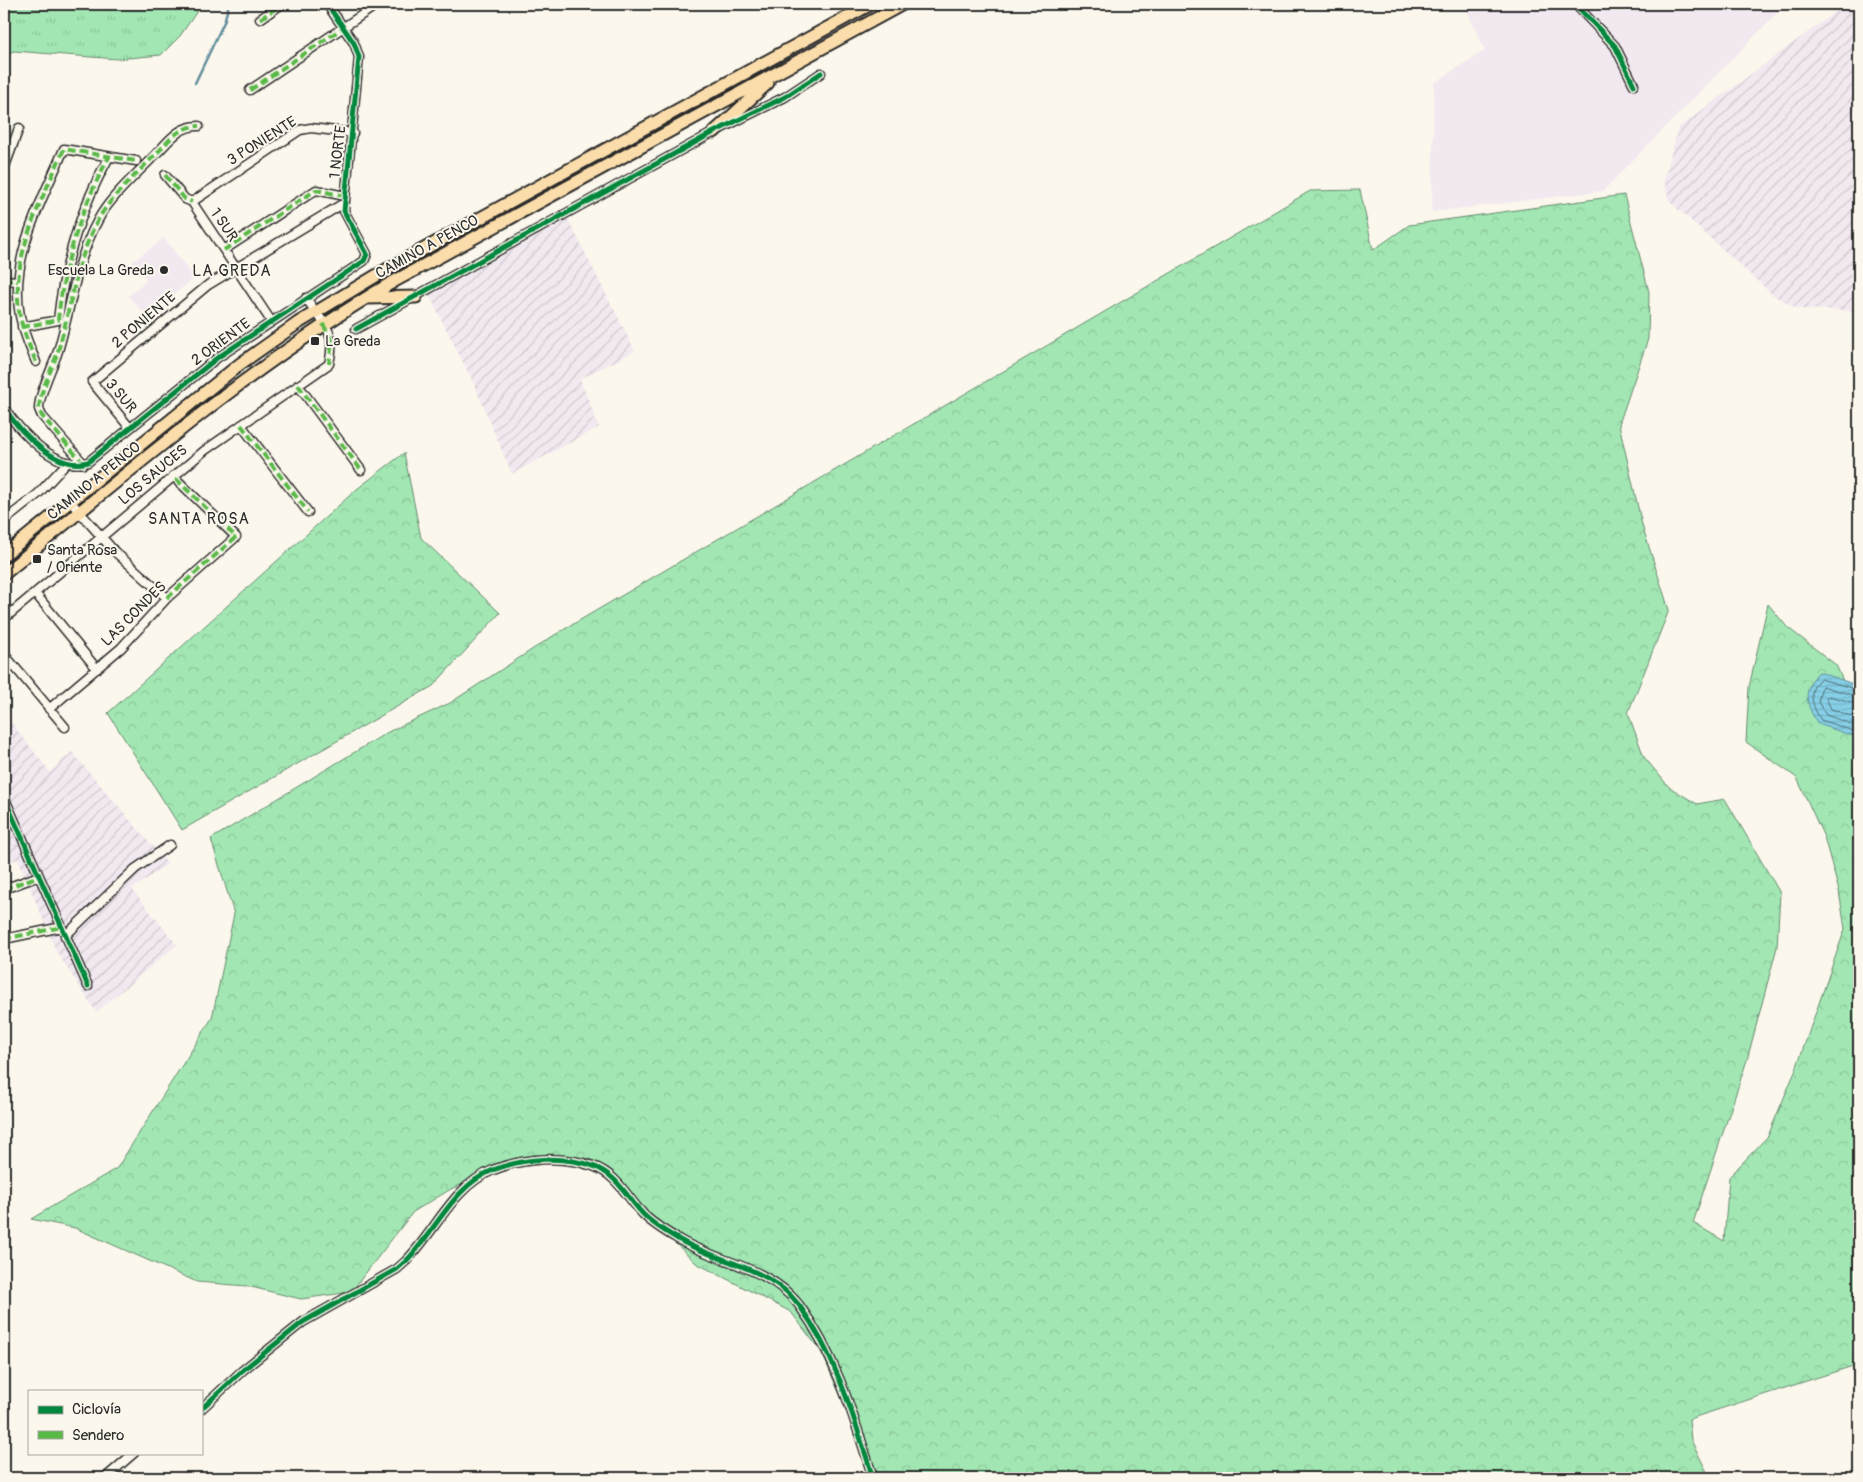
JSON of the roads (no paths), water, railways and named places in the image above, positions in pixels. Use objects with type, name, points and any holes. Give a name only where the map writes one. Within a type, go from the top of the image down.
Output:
[{"type":"highway","name":"CAMINO A PENCO","points":[[4,555],[240,364],[315,312],[384,271],[871,4]]},
{"type":"highway","name":"CAMINO A PENCO","points":[[4,574],[232,388],[324,324],[366,298],[903,4]]},
{"type":"highway","points":[[714,132],[783,69]]},
{"type":"highway","points":[[366,298],[416,297]]},
{"type":"street","points":[[260,19],[282,4]]},
{"type":"street","points":[[327,4],[344,27]]},
{"type":"street","points":[[250,90],[378,4]]},
{"type":"street","points":[[1574,4],[1615,46],[1634,85]]},
{"type":"street","name":"1 NORTE","points":[[344,27],[354,43],[359,57],[344,211],[367,254],[366,258]]},
{"type":"street","points":[[356,329],[416,297],[432,285],[714,132],[785,97],[821,73]]},
{"type":"street","points":[[84,464],[42,416],[39,409],[62,340],[75,280],[98,220],[104,211],[134,175],[174,135],[185,127],[199,126]]},
{"type":"street","points":[[4,169],[19,128]]},
{"type":"street","name":"3 PONIENTE","points":[[192,202],[304,129],[353,132]]},
{"type":"street","points":[[36,362],[22,327],[18,304],[18,281],[26,240],[64,149],[136,161]]},
{"type":"street","points":[[22,327],[58,320],[63,281],[72,242],[92,190],[109,157]]},
{"type":"street","name":"1 SUR","points":[[165,175],[185,199],[192,202],[271,321]]},
{"type":"street","points":[[224,250],[316,190],[345,200]]},
{"type":"street","name":"2 PONIENTE","points":[[92,382],[208,285],[345,200]]},
{"type":"street","name":"2 ORIENTE","points":[[84,464],[97,456],[217,358],[366,258]]},
{"type":"street","points":[[4,280],[18,281]]},
{"type":"street","points":[[306,298],[324,324]]},
{"type":"street","name":"LOS SAUCES","points":[[4,619],[173,476],[241,425],[329,364],[332,341],[324,324]]},
{"type":"street","name":"3 SUR","points":[[92,382],[130,428]]},
{"type":"street","points":[[298,385],[360,470]]},
{"type":"street","points":[[4,408],[27,436],[46,452],[67,463],[84,464]]},
{"type":"street","points":[[241,425],[308,512]]},
{"type":"street","points":[[4,521],[38,494],[67,463]]},
{"type":"street","name":"LAS CONDES","points":[[49,709],[121,648],[167,598],[236,537],[173,476]]},
{"type":"street","points":[[70,501],[101,538],[167,598]]},
{"type":"street","points":[[35,593],[97,669]]},
{"type":"street","points":[[4,654],[65,727]]},
{"type":"street","points":[[4,797],[88,986]]},
{"type":"street","points":[[65,936],[135,868],[170,845]]},
{"type":"street","points":[[4,889],[39,876]]},
{"type":"street","points":[[4,938],[62,927]]},
{"type":"street","points":[[202,1408],[243,1370],[302,1322],[397,1269],[406,1262],[451,1203],[477,1178],[512,1164],[546,1159],[567,1160],[593,1166],[612,1177],[644,1216],[679,1240],[766,1276],[787,1292],[804,1312],[839,1377],[855,1419],[873,1478]]},
{"type":"street","points":[[105,1478],[133,1454]]},
{"type":"water","points":[[1819,672],[1859,686],[1859,738],[1818,724],[1807,698],[1810,685]]},
{"type":"waterway","points":[[195,83],[224,22],[229,4]]},
{"type":"place","name":"Escuela La Greda","points":[[164,270]]},
{"type":"place","name":"La Greda","points":[[315,341]]},
{"type":"place","name":"Santa Rosa / Oriente","points":[[37,559]]},
{"type":"district","name":"LA GREDA","points":[[232,271]]},
{"type":"district","name":"SANTA ROSA","points":[[199,519]]}]
